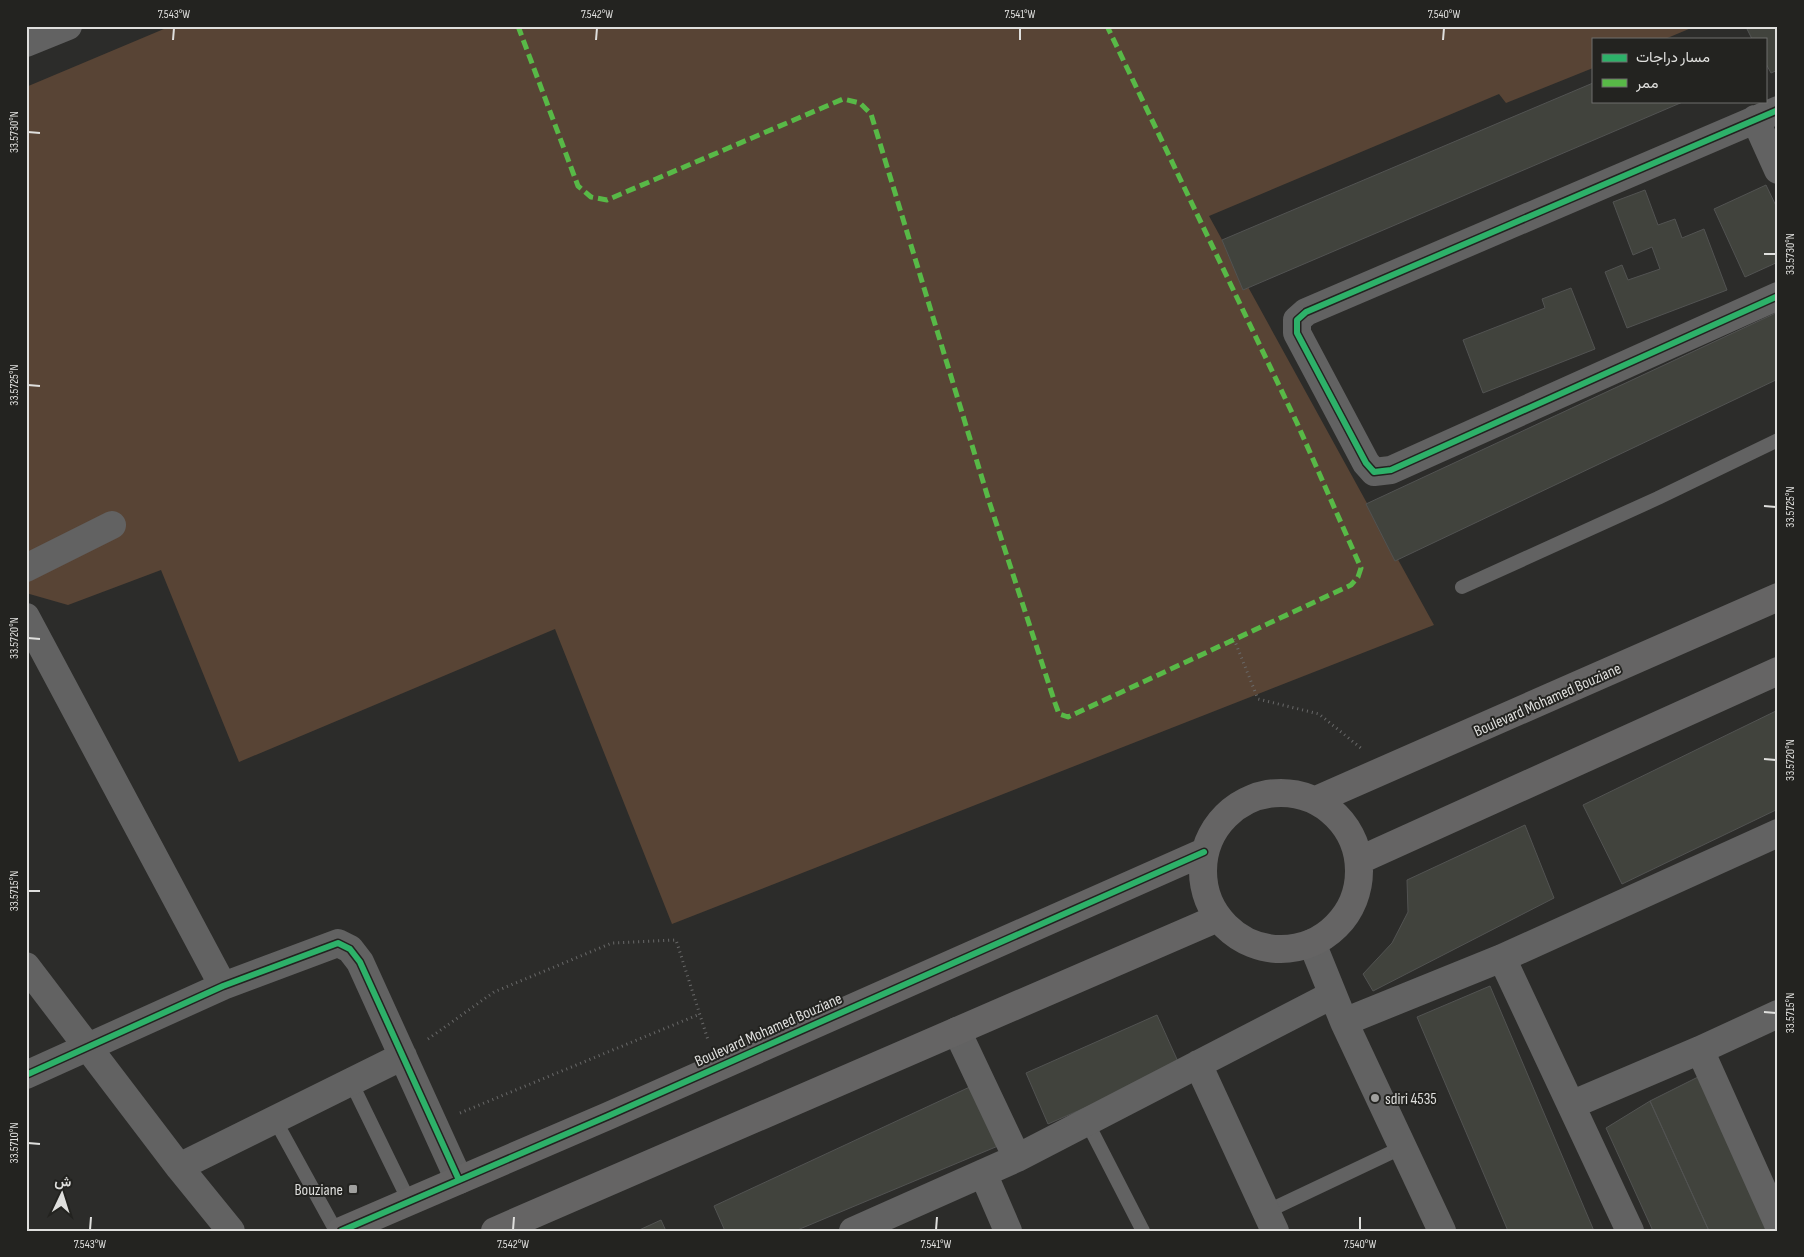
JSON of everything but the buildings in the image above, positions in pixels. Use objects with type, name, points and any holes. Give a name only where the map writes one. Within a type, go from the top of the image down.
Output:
[{"type":"street","points":[[27,42],[68,26]]},
{"type":"street","points":[[1778,170],[1766,115],[1306,312],[1297,320],[1297,333],[1366,463],[1374,472],[1391,470],[1778,296]]},
{"type":"street","points":[[26,568],[112,525]]},
{"type":"street","name":"Boulevard Mohamed Bouziane","points":[[1316,800],[1778,597]]},
{"type":"street","points":[[26,617],[223,986]]},
{"type":"street","points":[[1360,860],[1778,671]]},
{"type":"street","points":[[1288,793],[1316,800],[1336,814],[1351,834],[1360,860],[1358,888],[1349,911],[1334,930],[1312,944],[1287,950],[1260,947],[1237,936],[1218,918],[1206,898],[1202,875],[1204,852],[1216,826],[1226,814],[1260,795],[1288,793]]},
{"type":"street","points":[[1344,1022],[1502,958],[1778,833]]},
{"type":"street","name":"Boulevard Mohamed Bouziane","points":[[341,1231],[1204,852]]},
{"type":"street","points":[[495,1231],[1218,918]]},
{"type":"street","points":[[26,1075],[223,986],[338,943],[350,949],[360,962],[459,1180]]},
{"type":"street","points":[[1312,944],[1344,1022],[1442,1231]]},
{"type":"street","points":[[1502,958],[1630,1231]]},
{"type":"street","points":[[26,966],[231,1231]]},
{"type":"street","points":[[866,1228],[1017,1158],[1332,995]]},
{"type":"street","points":[[1571,1105],[1700,1050],[1778,1014]]},
{"type":"street","points":[[958,1031],[1017,1158]]},
{"type":"street","points":[[1700,1050],[1774,1208]]},
{"type":"street","points":[[179,1166],[403,1056]]},
{"type":"street","points":[[1198,1064],[1271,1222]]},
{"type":"street","points":[[983,1173],[1008,1231]]},
{"type":"lane","points":[[1462,587],[1658,498],[1778,440]]},
{"type":"lane","points":[[351,1082],[409,1201]]},
{"type":"lane","points":[[274,1120],[336,1231]]},
{"type":"lane","points":[[1087,1122],[1143,1231]]},
{"type":"lane","points":[[1271,1222],[1403,1148]]},
{"type":"path","points":[[1234,639],[1258,700],[1320,714],[1360,747],[1376,774]]},
{"type":"path","points":[[403,1056],[494,992],[612,942],[676,940],[716,1067]]},
{"type":"path","points":[[434,1124],[700,1014]]},
{"type":"shaded area","points":[[171,26],[1696,26],[1667,38],[1592,38],[1592,68],[1506,103],[1499,94],[1209,216],[1434,625],[672,924],[555,629],[239,762],[161,570],[68,605],[26,593],[26,87]]},
{"type":"marked path","points":[[518,26],[578,186],[591,197],[607,200],[843,99],[860,103],[871,114],[989,501],[1059,714],[1068,717],[1351,585],[1358,577],[1361,568],[1297,423],[1107,26]]},
{"type":"cycle path","points":[[1778,110],[1306,312],[1297,320],[1297,333],[1366,463],[1374,472],[1391,470],[1778,296]]},
{"type":"cycle path","points":[[341,1231],[608,1116],[1204,852]]},
{"type":"cycle path","points":[[26,1075],[223,986],[338,943],[350,949],[360,962],[459,1180]]},
{"type":"place","name":"sdiri 4535","points":[[1375,1098]]},
{"type":"place","name":"Bouziane","points":[[353,1189]]}]
